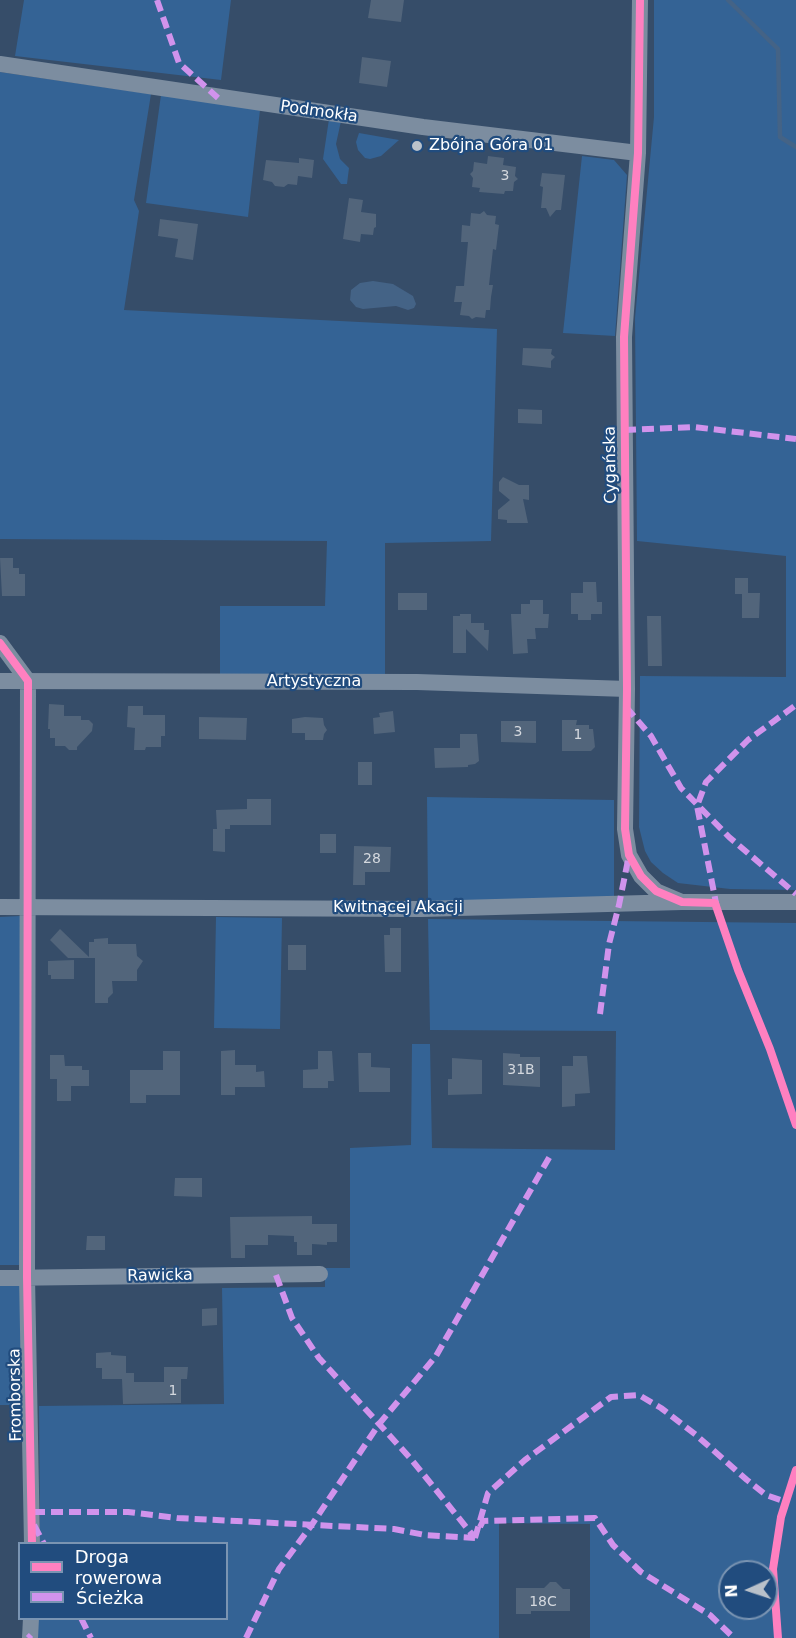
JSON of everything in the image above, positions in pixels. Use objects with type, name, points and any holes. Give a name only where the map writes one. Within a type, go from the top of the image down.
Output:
[{"type":"street","name":"Cygańska","points":[[640,0],[638,153],[624,337],[627,689],[625,829],[629,855],[640,876],[656,891],[682,902]]},
{"type":"street","name":"Podmokła","points":[[0,64],[423,127],[638,153]]},
{"type":"street","points":[[0,643],[28,681]]},
{"type":"street","name":"Artystyczna","points":[[0,681],[407,682],[627,689]]},
{"type":"street","name":"Fromborska","points":[[28,681],[27,1277],[32,1542]]},
{"type":"street","name":"Kwitnącej Akacji","points":[[0,907],[421,909],[682,902],[796,902]]},
{"type":"street","name":"Rawicka","points":[[0,1278],[320,1274]]},
{"type":"street","points":[[30,1638],[31,1620]]},
{"type":"shaded area","points":[[24,0],[231,0],[221,80],[15,56]]},
{"type":"shaded area","points":[[654,0],[796,0],[796,890],[730,889],[678,883],[651,862],[645,851],[639,827],[640,676],[786,677],[786,556],[637,541],[635,318],[654,117]]},
{"type":"shaded area","points":[[0,72],[151,94],[134,200],[139,211],[124,310],[497,329],[491,541],[385,543],[385,674],[220,674],[220,606],[325,606],[327,541],[0,539]]},
{"type":"shaded area","points":[[161,95],[260,110],[248,217],[146,203]]},
{"type":"shaded area","points":[[329,119],[341,121],[336,144],[340,159],[349,168],[347,184],[341,184],[323,159]]},
{"type":"shaded area","points":[[359,133],[399,140],[381,156],[370,159],[365,158],[358,150],[356,142]]},
{"type":"shaded area","points":[[582,156],[614,160],[627,175],[615,336],[563,333]]},
{"type":"shaded area","points":[[373,281],[393,284],[413,296],[416,304],[414,308],[408,310],[396,306],[363,309],[356,307],[350,300],[351,290],[360,283]]},
{"type":"shaded area","points":[[427,797],[614,800],[614,902],[428,902]]},
{"type":"shaded area","points":[[20,916],[21,1265],[0,1265],[0,917]]},
{"type":"shaded area","points":[[216,917],[282,918],[280,1029],[214,1028]]},
{"type":"shaded area","points":[[428,919],[796,923],[796,1638],[590,1638],[590,1524],[499,1523],[499,1638],[33,1638],[34,1620],[228,1620],[228,1542],[40,1542],[39,1406],[224,1404],[222,1288],[325,1287],[325,1268],[350,1268],[350,1148],[411,1145],[412,1044],[430,1044],[432,1148],[615,1150],[616,1031],[430,1030]]},
{"type":"shaded area","points":[[0,1286],[20,1286],[22,1404],[16,1405],[0,1405]]},
{"type":"building","points":[[371,0],[404,0],[401,22],[368,18]]},
{"type":"building","points":[[362,57],[391,61],[387,87],[359,83]]},
{"type":"building","points":[[488,156],[504,158],[503,165],[516,167],[515,176],[518,179],[514,182],[513,191],[505,191],[504,194],[479,192],[480,188],[472,187],[473,178],[470,174],[473,171],[474,162],[487,164]]},
{"type":"building","points":[[299,158],[314,160],[312,178],[298,176],[297,185],[288,184],[284,187],[275,186],[272,182],[263,180],[266,160],[299,163]]},
{"type":"building","points":[[542,173],[565,175],[561,210],[556,210],[550,217],[546,208],[541,208]]},
{"type":"building","points":[[349,198],[363,200],[361,212],[376,214],[376,227],[373,235],[361,234],[360,242],[343,239]]},
{"type":"building","points":[[484,211],[487,215],[496,216],[495,224],[499,225],[496,250],[493,249],[489,285],[493,285],[490,310],[486,310],[485,318],[472,319],[469,316],[460,315],[462,302],[454,302],[456,286],[464,286],[468,242],[461,242],[462,225],[470,226],[471,213],[480,214]]},
{"type":"building","points":[[160,219],[198,224],[193,260],[175,257],[178,239],[158,236]]},
{"type":"building","points":[[523,348],[552,349],[551,354],[555,357],[551,361],[551,368],[522,365]]},
{"type":"building","points":[[518,409],[542,410],[542,424],[518,423]]},
{"type":"building","points":[[503,477],[519,485],[529,485],[529,500],[523,499],[528,523],[507,523],[507,520],[498,519],[498,510],[510,500],[499,491],[499,482]]},
{"type":"building","points":[[0,558],[13,558],[13,568],[19,568],[19,574],[25,574],[25,596],[2,596]]},
{"type":"building","points":[[735,578],[748,578],[748,593],[760,593],[759,618],[742,618],[742,594],[735,594]]},
{"type":"building","points":[[583,582],[596,582],[597,602],[602,602],[602,614],[591,614],[591,620],[578,620],[578,614],[571,614],[571,593],[583,593]]},
{"type":"building","points":[[398,593],[427,593],[427,610],[398,610]]},
{"type":"building","points":[[530,600],[543,600],[543,614],[549,614],[548,628],[535,628],[536,639],[527,639],[528,653],[513,654],[511,614],[521,614],[521,604],[530,604]]},
{"type":"building","points":[[460,614],[471,614],[471,623],[484,623],[484,630],[489,630],[488,651],[466,629],[466,653],[453,653],[453,616],[460,616]]},
{"type":"building","points":[[647,616],[661,616],[662,666],[648,666]]},
{"type":"building","points":[[49,704],[64,705],[64,716],[81,716],[81,720],[89,720],[93,724],[92,731],[77,747],[77,750],[55,746],[55,738],[50,738]]},
{"type":"building","points":[[128,706],[143,706],[143,715],[165,715],[165,736],[161,736],[161,747],[134,750],[135,728],[127,727]]},
{"type":"building","points":[[393,711],[395,732],[374,734],[373,718],[380,717],[379,713]]},
{"type":"building","points":[[199,717],[247,718],[246,740],[199,739]]},
{"type":"building","points":[[323,718],[327,730],[323,740],[305,740],[305,733],[292,733],[292,719]]},
{"type":"building","points":[[562,720],[577,720],[576,725],[589,725],[589,729],[593,729],[595,747],[591,751],[562,751]]},
{"type":"building","points":[[501,721],[536,721],[536,743],[501,742]]},
{"type":"building","points":[[460,734],[477,734],[479,761],[468,767],[435,768],[434,748],[460,748]]},
{"type":"building","points":[[358,762],[372,762],[372,785],[358,785]]},
{"type":"building","points":[[247,799],[271,799],[271,825],[230,825],[230,829],[225,829],[225,852],[213,851],[213,829],[217,829],[216,810],[247,809]]},
{"type":"building","points":[[320,834],[336,834],[336,853],[320,853]]},
{"type":"building","points":[[354,846],[391,847],[390,872],[365,872],[365,885],[353,885]]},
{"type":"building","points":[[390,928],[401,928],[401,972],[385,972],[384,935],[390,935]]},
{"type":"building","points":[[60,929],[89,957],[89,942],[94,942],[94,939],[108,938],[108,944],[136,944],[137,956],[143,961],[137,970],[137,981],[112,981],[113,993],[108,998],[108,1003],[95,1003],[95,958],[68,958],[50,940]]},
{"type":"building","points":[[288,945],[306,945],[306,970],[288,970]]},
{"type":"building","points":[[74,960],[74,979],[51,979],[51,975],[48,975],[48,961]]},
{"type":"building","points":[[235,1050],[235,1065],[256,1065],[256,1072],[264,1071],[265,1087],[235,1087],[235,1095],[221,1095],[221,1051]]},
{"type":"building","points":[[163,1051],[180,1051],[180,1095],[146,1095],[146,1103],[130,1103],[130,1070],[163,1070]]},
{"type":"building","points":[[318,1051],[332,1051],[334,1081],[328,1081],[328,1088],[303,1088],[303,1070],[318,1069]]},
{"type":"building","points":[[358,1053],[371,1053],[371,1067],[390,1068],[390,1092],[359,1092]]},
{"type":"building","points":[[503,1053],[520,1054],[520,1057],[540,1057],[540,1087],[503,1085]]},
{"type":"building","points":[[50,1055],[64,1055],[65,1066],[82,1066],[82,1070],[89,1070],[89,1086],[71,1086],[71,1101],[57,1101],[57,1079],[50,1079]]},
{"type":"building","points":[[573,1056],[587,1056],[590,1093],[575,1094],[575,1106],[562,1107],[562,1066],[573,1066]]},
{"type":"building","points":[[452,1058],[482,1060],[482,1094],[448,1095],[448,1079],[452,1079]]},
{"type":"building","points":[[175,1178],[202,1178],[202,1197],[174,1196]]},
{"type":"building","points":[[312,1216],[312,1224],[337,1224],[337,1242],[327,1242],[327,1245],[312,1244],[312,1255],[297,1255],[297,1242],[294,1242],[294,1236],[268,1235],[268,1245],[245,1245],[245,1258],[231,1258],[230,1217]]},
{"type":"building","points":[[87,1236],[105,1236],[105,1250],[86,1250]]},
{"type":"building","points":[[217,1308],[217,1325],[202,1326],[202,1309]]},
{"type":"building","points":[[111,1352],[111,1355],[126,1356],[126,1373],[134,1373],[134,1382],[164,1382],[164,1367],[188,1367],[187,1379],[181,1379],[181,1403],[123,1404],[122,1379],[102,1379],[102,1368],[96,1368],[96,1353]]},
{"type":"building","points":[[550,1582],[556,1582],[563,1589],[570,1589],[570,1611],[531,1611],[531,1614],[516,1614],[516,1588],[544,1588]]},
{"type":"waterway","points":[[728,0],[778,49],[780,137],[796,147]]},
{"type":"marked path","points":[[157,0],[179,63],[218,98]]},
{"type":"marked path","points":[[624,430],[694,427],[796,439]]},
{"type":"marked path","points":[[717,908],[697,806],[706,782],[748,740],[796,705]]},
{"type":"marked path","points":[[626,707],[651,736],[681,788],[729,837],[796,894]]},
{"type":"marked path","points":[[600,1014],[609,944],[629,855]]},
{"type":"marked path","points":[[246,1638],[279,1569],[311,1526],[379,1424],[436,1356],[550,1156]]},
{"type":"marked path","points":[[276,1275],[292,1318],[319,1358],[411,1459],[475,1538]]},
{"type":"marked path","points":[[475,1538],[488,1493],[525,1460],[611,1397],[639,1395],[661,1408],[766,1495],[786,1502]]},
{"type":"marked path","points":[[33,1512],[128,1512],[177,1518],[394,1529],[425,1535],[475,1538]]},
{"type":"marked path","points":[[480,1527],[483,1521],[595,1518],[613,1545],[641,1572],[710,1615],[734,1638]]},
{"type":"marked path","points":[[34,1525],[43,1542]]},
{"type":"marked path","points":[[82,1620],[91,1638]]},
{"type":"marked path","points":[[28,1638],[31,1635]]},
{"type":"cycle path","points":[[640,0],[638,153],[624,337],[627,689],[625,829],[629,855],[641,876],[656,891],[682,902],[715,903],[796,1125]]},
{"type":"cycle path","points":[[0,643],[28,681],[27,1277],[32,1542]]},
{"type":"cycle path","points":[[778,1638],[773,1569],[781,1517],[796,1470]]},
{"type":"place","name":"Zbójna Góra 01","points":[[417,146]]}]
